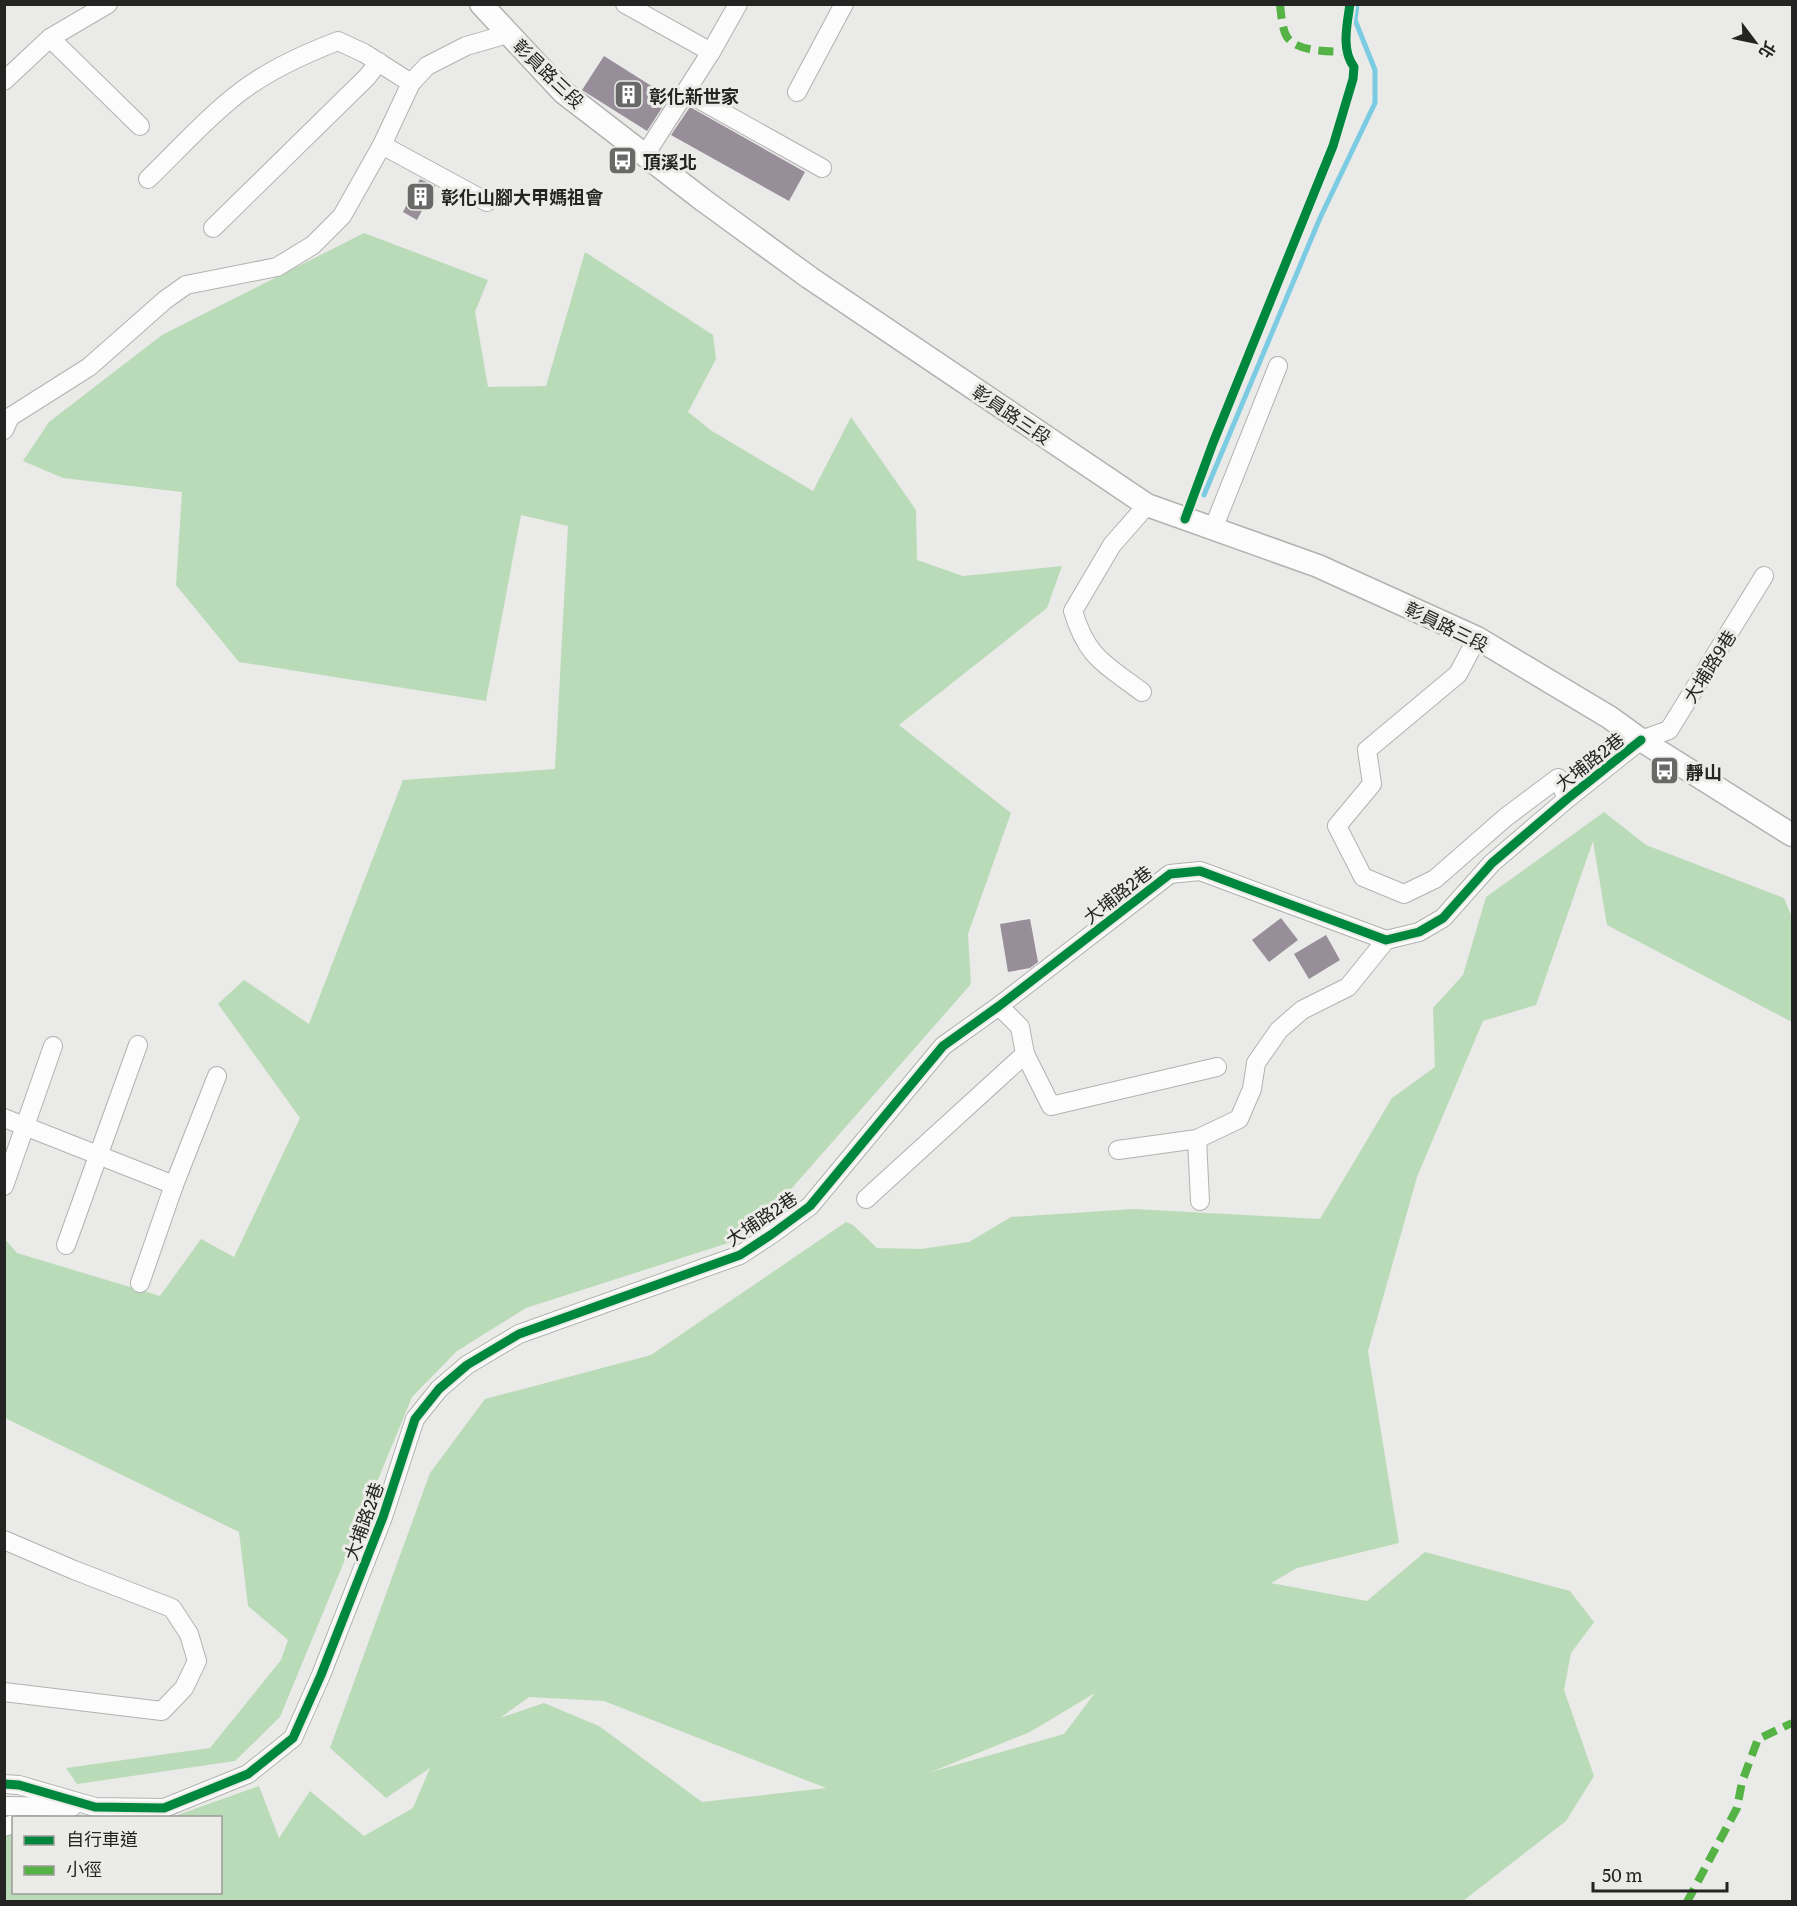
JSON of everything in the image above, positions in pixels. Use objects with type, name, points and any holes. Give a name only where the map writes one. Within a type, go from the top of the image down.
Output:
[{"type":"main road","name":"彰員路三段","points":[[481,4],[563,92],[702,200],[810,278],[1147,505],[1318,566],[1477,638],[1609,717],[1641,740],[1792,835]]},
{"type":"street","points":[[4,81],[50,38],[108,4]]},
{"type":"street","points":[[625,4],[711,52]]},
{"type":"street","points":[[645,155],[711,52],[738,4]]},
{"type":"street","points":[[797,92],[844,4]]},
{"type":"street","points":[[4,429],[10,417],[89,367],[165,300],[186,285],[277,267],[313,245],[342,216],[382,145],[411,84],[427,66],[466,46],[508,34]]},
{"type":"street","points":[[50,38],[140,126]]},
{"type":"street","points":[[148,179],[229,101],[252,84],[299,56],[338,40],[364,52],[411,84]]},
{"type":"street","points":[[213,228],[379,62]]},
{"type":"street","points":[[686,92],[822,168]]},
{"type":"street","points":[[382,145],[487,202]]},
{"type":"street","points":[[1213,529],[1278,366]]},
{"type":"street","points":[[1142,692],[1094,657],[1079,632],[1073,611],[1112,545],[1147,505]]},
{"type":"street","name":"大埔路9巷","points":[[1641,740],[1669,730],[1764,576]]},
{"type":"street","points":[[1477,638],[1458,674],[1367,750],[1372,784],[1337,826],[1363,876],[1404,894],[1435,879],[1506,816],[1558,778],[1567,799]]},
{"type":"street","name":"大埔路2巷","points":[[4,1784],[19,1785],[95,1807],[164,1808],[248,1774],[293,1738],[321,1675],[383,1518],[415,1419],[439,1389],[467,1365],[519,1334],[740,1255],[772,1234],[810,1206],[943,1046],[999,1006],[1170,874],[1200,871],[1386,940],[1419,932],[1443,918],[1492,863],[1641,740]]},
{"type":"street","points":[[1118,1150],[1197,1139],[1239,1119],[1252,1089],[1257,1063],[1279,1030],[1302,1010],[1348,987],[1386,940]]},
{"type":"street","points":[[999,1006],[1020,1027],[1025,1054],[1051,1106],[1216,1066]]},
{"type":"street","points":[[66,1245],[138,1045]]},
{"type":"street","points":[[4,1186],[53,1046]]},
{"type":"street","points":[[866,1199],[1025,1054]]},
{"type":"street","points":[[140,1283],[174,1185],[217,1076]]},
{"type":"street","points":[[4,1118],[174,1185]]},
{"type":"street","points":[[1197,1139],[1200,1201]]},
{"type":"street","points":[[4,1540],[172,1608],[189,1634],[197,1661],[184,1688],[162,1711],[4,1692]]},
{"type":"street","points":[[4,1806],[95,1807]]},
{"type":"street","points":[[54,1816],[95,1807]]},
{"type":"green space","points":[[364,233],[488,280],[475,312],[488,387],[546,386],[585,252],[713,335],[716,359],[688,412],[712,431],[813,491],[851,417],[916,510],[917,560],[963,576],[1062,566],[1047,608],[899,725],[1011,813],[968,934],[971,984],[750,1236],[526,1308],[457,1351],[412,1397],[280,1717],[235,1761],[77,1784],[66,1768],[210,1748],[281,1660],[288,1640],[248,1606],[239,1532],[5,1418],[4,1238],[17,1253],[160,1296],[201,1239],[234,1257],[300,1118],[218,1004],[244,980],[309,1024],[403,780],[555,769],[568,526],[521,515],[486,701],[239,662],[176,585],[182,492],[63,478],[23,461],[49,422],[162,335]]},
{"type":"green space","points":[[1604,812],[1646,845],[1784,898],[1792,917],[1792,1022],[1607,925],[1593,841],[1536,1005],[1483,1021],[1417,1177],[1368,1351],[1399,1543],[1297,1568],[1271,1583],[1367,1601],[1425,1552],[1570,1591],[1594,1622],[1571,1653],[1564,1690],[1594,1776],[1566,1821],[1463,1901],[5,1901],[4,1799],[69,1816],[12,1816],[12,1894],[222,1894],[222,1816],[175,1816],[259,1786],[279,1838],[310,1791],[364,1836],[413,1808],[430,1768],[386,1798],[330,1748],[430,1473],[485,1399],[651,1355],[846,1222],[853,1225],[877,1248],[921,1249],[969,1242],[1011,1217],[1134,1209],[1320,1219],[1392,1098],[1435,1067],[1433,1008],[1463,975],[1486,897]],"holes":[[[1095,1693],[1064,1734],[931,1772],[1030,1732]],[[529,1697],[604,1701],[826,1788],[702,1802],[599,1726],[544,1703],[500,1718]]]},
{"type":"building","name":"彰化新世家","points":[[604,56],[669,97],[647,131],[582,90]]},
{"type":"building","points":[[690,107],[805,172],[789,201],[671,135]]},
{"type":"building","name":"彰化山腳大甲媽祖會","points":[[420,179],[435,186],[417,220],[403,212]]},
{"type":"building","points":[[1281,918],[1298,940],[1269,962],[1252,940]]},
{"type":"building","points":[[1030,919],[1038,962],[1030,968],[1008,972],[1000,924]]},
{"type":"building","points":[[1326,935],[1340,960],[1309,979],[1294,954]]},
{"type":"waterway","points":[[1204,495],[1320,218],[1375,103],[1375,70],[1355,20],[1357,4]]},
{"type":"marked path","points":[[1280,4],[1282,23],[1289,40],[1312,50],[1347,52]]},
{"type":"marked path","points":[[1687,1902],[1737,1808],[1742,1782],[1758,1739],[1792,1723]]},
{"type":"cycle path","points":[[1185,519],[1213,443],[1333,146],[1353,79],[1354,67],[1346,45],[1350,4]]},
{"type":"cycle path","points":[[4,1784],[19,1785],[95,1807],[164,1808],[248,1774],[293,1738],[321,1675],[383,1517],[415,1419],[439,1389],[467,1365],[519,1334],[740,1255],[772,1234],[810,1206],[943,1046],[999,1006],[1170,874],[1200,871],[1386,940],[1419,932],[1443,918],[1492,863],[1641,740]]},
{"type":"place","name":"彰化新世家","points":[[628,95]]},
{"type":"place","name":"頂溪北","points":[[622,161]]},
{"type":"place","name":"彰化山腳大甲媽祖會","points":[[420,196]]},
{"type":"place","name":"靜山","points":[[1665,771]]}]
